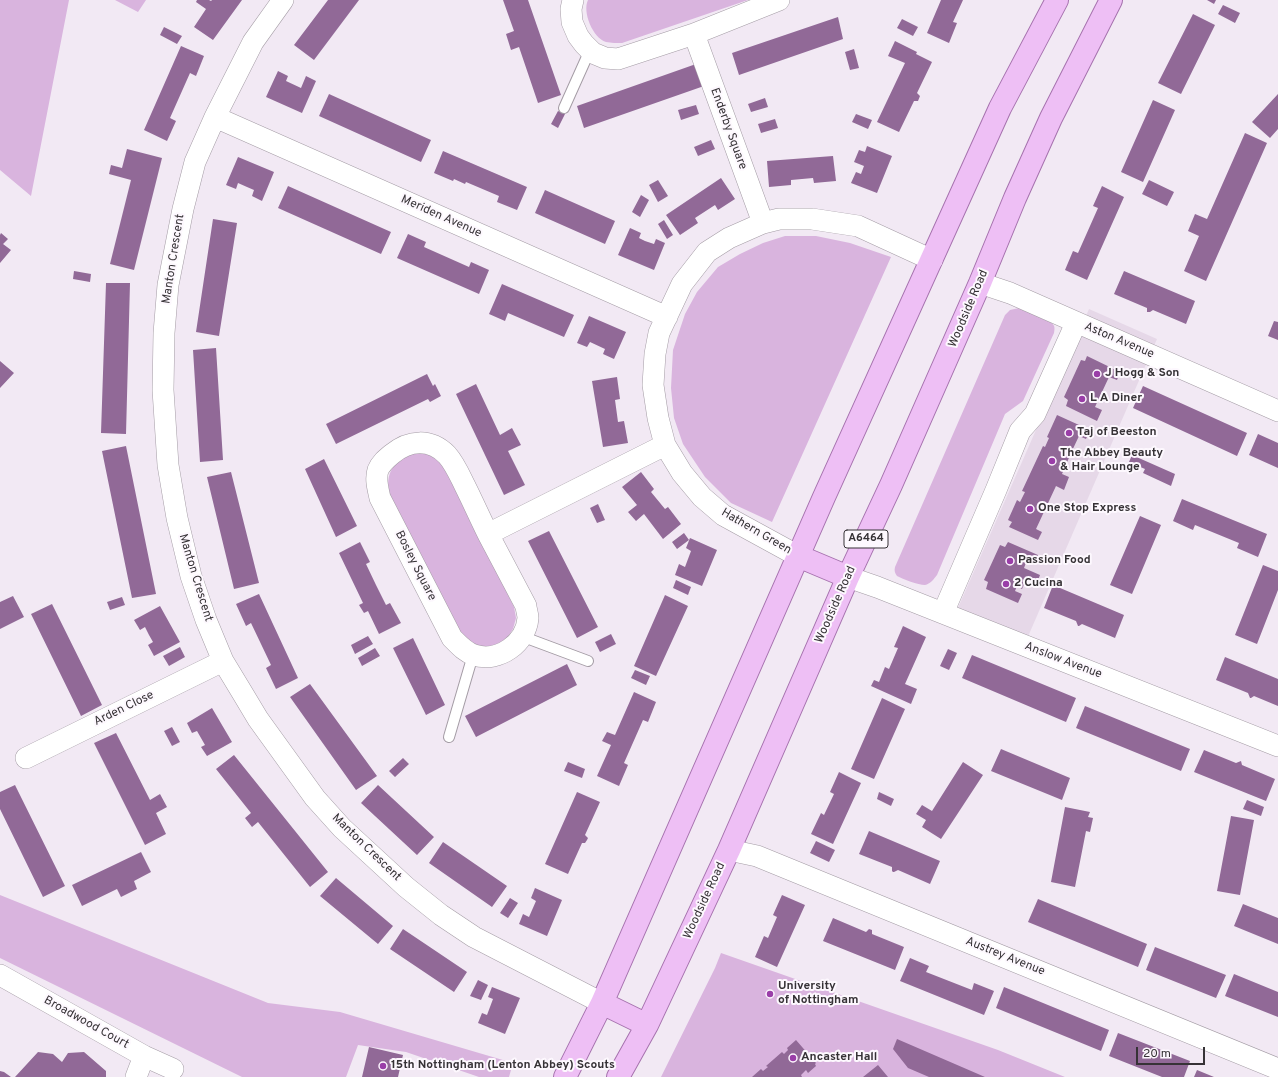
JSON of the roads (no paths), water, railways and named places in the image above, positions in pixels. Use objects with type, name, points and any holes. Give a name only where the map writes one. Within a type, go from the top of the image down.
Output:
[{"type":"main road","points":[[565,1077],[602,1003],[798,556],[1000,108],[1057,0]]},
{"type":"main road","name":"Woodside Road","points":[[618,1077],[647,1025],[730,850],[848,577],[891,485],[980,283],[1015,198],[1051,118],[1111,0]]},
{"type":"main road","points":[[798,556],[848,577]]},
{"type":"main road","points":[[602,1003],[647,1025]]},
{"type":"street","name":"Manton Crescent","points":[[283,0],[253,42],[215,117],[195,162],[182,209],[168,284],[164,333],[163,390],[168,465],[177,518],[191,576],[206,620],[223,661],[258,719],[311,791],[342,828],[406,887],[474,937],[602,1003]]},
{"type":"street","points":[[573,0],[571,9],[572,22],[578,36],[593,53],[605,58],[618,59],[694,34],[779,0]]},
{"type":"street","name":"Enderby Square","points":[[694,34],[763,224]]},
{"type":"street","name":"Meriden Avenue","points":[[215,117],[667,318]]},
{"type":"street","name":"Hathern Green","points":[[798,556],[723,515],[694,489],[682,473],[665,445],[658,418],[654,385],[655,354],[659,333],[682,284],[707,252],[729,238],[779,219],[812,219],[858,226],[932,260]]},
{"type":"street","name":"Aston Avenue","points":[[980,283],[1010,293],[1278,411]]},
{"type":"street","points":[[943,613],[1020,431],[1035,414],[1076,323]]},
{"type":"street","name":"Bosley Square","points":[[424,442],[436,447],[446,454],[454,464],[488,534],[526,606],[528,617],[526,627],[520,640],[505,653],[492,657],[482,657],[473,655],[462,649],[452,638],[380,498],[377,484],[378,471],[384,460],[397,450],[410,443],[424,442]]},
{"type":"street","points":[[488,534],[665,445]]},
{"type":"street","name":"Anslow Avenue","points":[[848,577],[877,587],[1278,746]]},
{"type":"street","name":"Arden Close","points":[[26,758],[223,661]]},
{"type":"street","name":"Austrey Avenue","points":[[730,850],[757,856],[1278,1069]]},
{"type":"street","name":"Broadwood Court","points":[[0,975],[144,1056],[172,1069]]},
{"type":"street","points":[[136,1077],[144,1056]]},
{"type":"lane","points":[[564,108],[590,50]]},
{"type":"lane","points":[[521,636],[588,661]]},
{"type":"lane","points":[[448,737],[473,655]]},
{"type":"place","name":"J Hogg & Son","points":[[1097,374]]},
{"type":"place","name":"L A Diner","points":[[1082,399]]},
{"type":"place","name":"Taj of Beeston","points":[[1069,433]]},
{"type":"place","name":"The Abbey Beauty & Hair Lounge","points":[[1052,461]]},
{"type":"place","name":"One Stop Express","points":[[1030,509]]},
{"type":"place","name":"Passion Food","points":[[1010,561]]},
{"type":"place","name":"2 Cucina","points":[[1006,584]]},
{"type":"place","name":"University of Nottingham","points":[[770,994]]},
{"type":"place","name":"Ancaster Hall","points":[[793,1058]]},
{"type":"place","name":"15th Nottingham (Lenton Abbey) Scouts","points":[[383,1066]]}]
